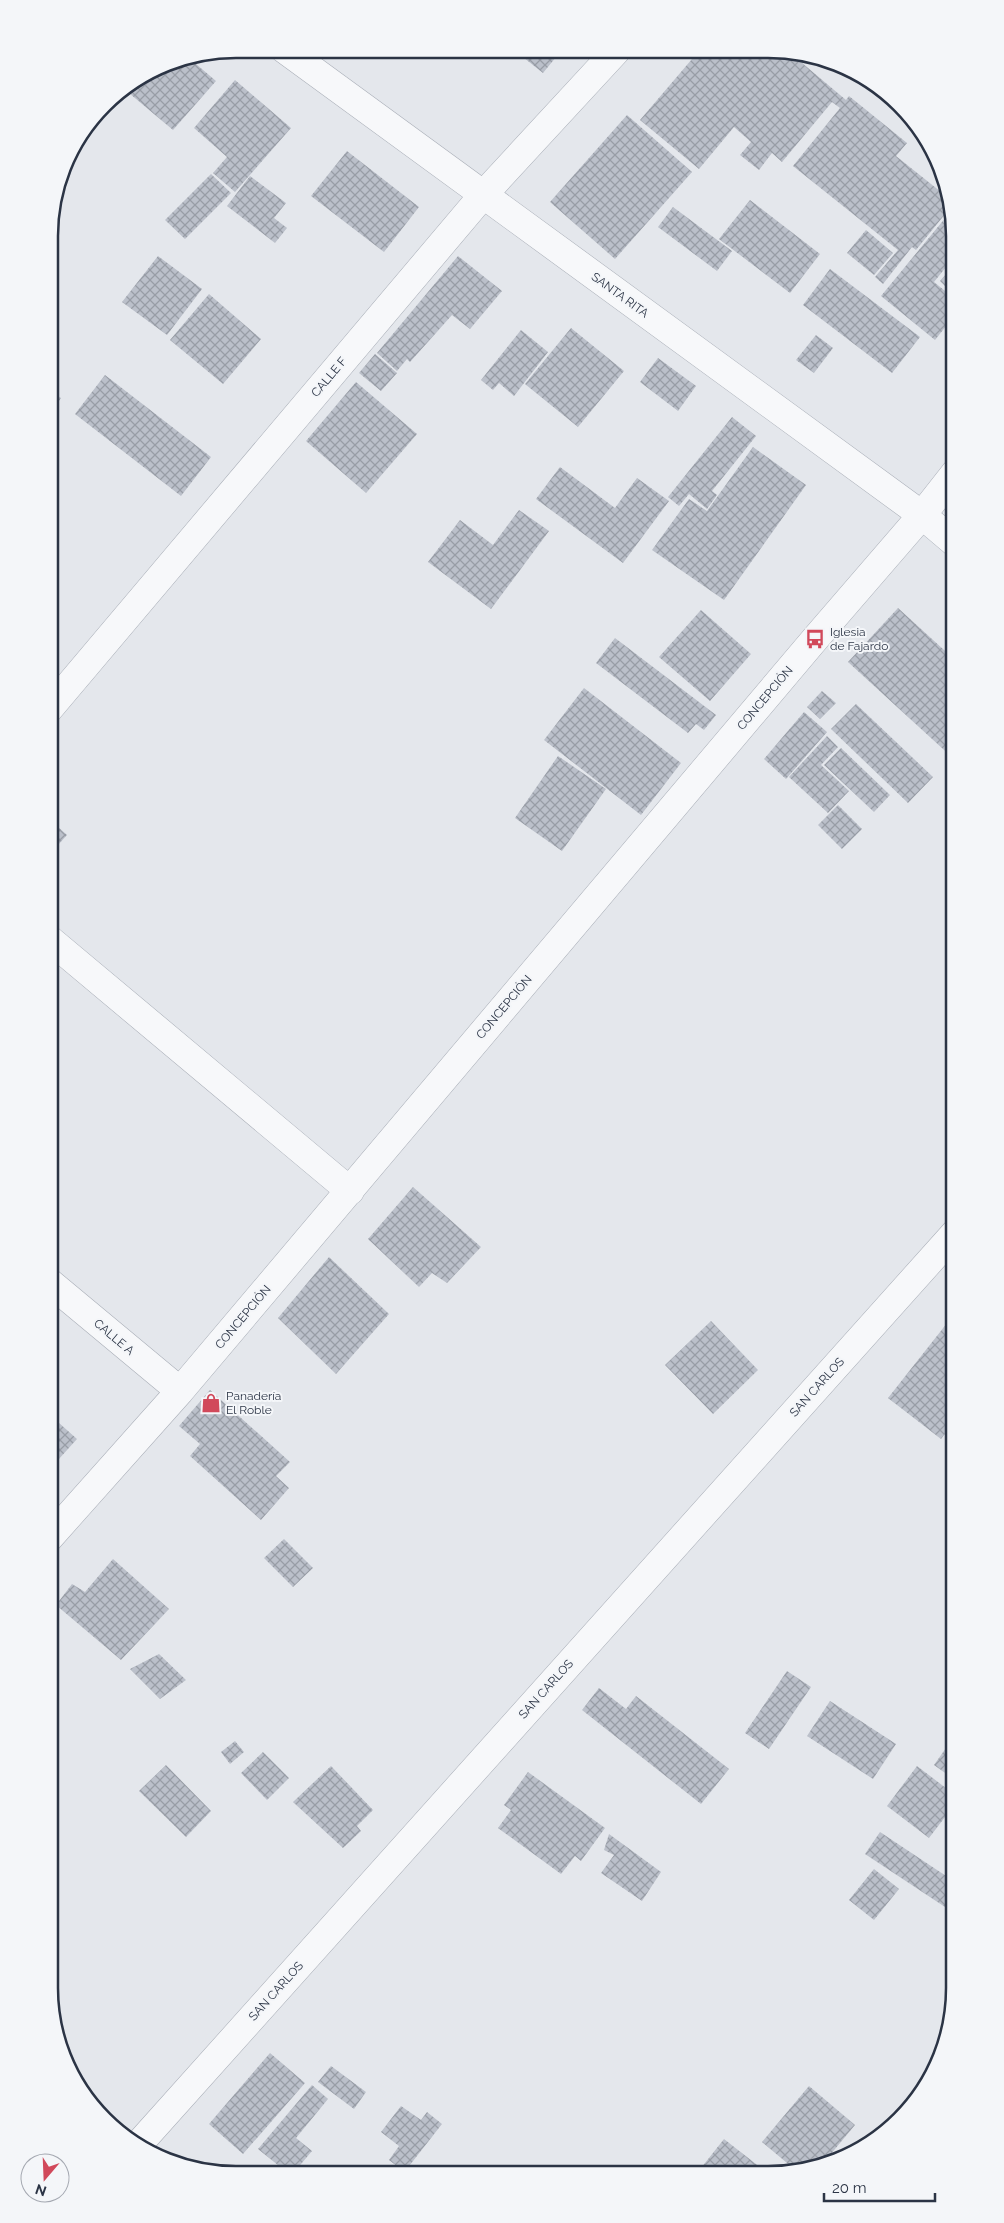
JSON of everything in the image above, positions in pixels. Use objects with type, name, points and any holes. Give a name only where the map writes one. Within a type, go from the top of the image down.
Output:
[{"type":"street","name":"SANTA RITA","points":[[296,58],[922,515],[946,535]]},
{"type":"street","name":"CALLE F","points":[[58,698],[483,195],[610,58]]},
{"type":"street","name":"CONCEPCIÓN","points":[[58,1528],[180,1391],[946,484]]},
{"type":"street","points":[[58,947],[350,1191]]},
{"type":"street","name":"SAN CARLOS","points":[[143,2140],[946,1243]]},
{"type":"street","name":"CALLE A","points":[[58,1289],[180,1391]]},
{"type":"building","points":[[524,58],[555,58],[543,73]]},
{"type":"building","points":[[693,58],[780,58],[799,60],[846,100],[849,96],[907,143],[896,156],[941,192],[945,214],[916,250],[912,247],[883,284],[875,277],[898,250],[793,166],[840,108],[832,102],[782,162],[772,153],[759,170],[740,155],[751,142],[734,127],[699,169],[640,120]]},
{"type":"building","points":[[194,63],[216,81],[173,130],[129,93],[146,81],[167,71]]},
{"type":"building","points":[[235,80],[291,128],[235,192],[213,173],[227,157],[194,128]]},
{"type":"building","points":[[627,115],[692,172],[615,259],[550,202]]},
{"type":"building","points":[[347,151],[419,207],[384,252],[311,196]]},
{"type":"building","points":[[211,174],[231,193],[185,239],[165,220]]},
{"type":"building","points":[[250,176],[286,203],[274,218],[287,228],[275,243],[227,206]]},
{"type":"building","points":[[750,200],[820,254],[790,293],[719,239]]},
{"type":"building","points":[[673,207],[732,251],[717,271],[658,227]]},
{"type":"building","points":[[945,218],[946,267],[934,282],[946,292],[946,326],[935,340],[881,296]]},
{"type":"building","points":[[866,230],[893,253],[874,275],[847,253]]},
{"type":"building","points":[[158,256],[202,289],[167,335],[122,302]]},
{"type":"building","points":[[458,256],[502,291],[470,329],[452,315],[410,362],[407,359],[397,371],[377,353]]},
{"type":"building","points":[[830,269],[920,337],[892,373],[803,305]]},
{"type":"building","points":[[946,274],[946,287],[940,281]]},
{"type":"building","points":[[209,294],[261,339],[223,384],[170,340]]},
{"type":"building","points":[[571,328],[624,371],[578,427],[525,384]]},
{"type":"building","points":[[521,330],[548,352],[514,396],[499,383],[493,390],[481,380]]},
{"type":"building","points":[[816,335],[833,348],[814,373],[796,360]]},
{"type":"building","points":[[375,354],[397,373],[381,391],[359,373]]},
{"type":"building","points":[[658,358],[696,386],[678,411],[640,382]]},
{"type":"building","points":[[105,375],[211,457],[181,496],[75,414]]},
{"type":"building","points":[[356,382],[417,434],[366,493],[306,441]]},
{"type":"building","points":[[732,417],[756,436],[712,491],[717,495],[707,509],[689,494],[679,506],[668,497]]},
{"type":"building","points":[[753,447],[806,485],[724,600],[652,550],[689,499],[707,511]]},
{"type":"building","points":[[560,467],[615,508],[637,478],[669,501],[623,563],[536,499]]},
{"type":"building","points":[[519,510],[549,531],[491,609],[428,562],[460,520],[493,545]]},
{"type":"building","points":[[898,608],[946,652],[946,752],[848,662]]},
{"type":"building","points":[[701,610],[751,654],[710,701],[659,657]]},
{"type":"building","points":[[615,638],[716,715],[704,730],[696,724],[688,733],[596,663]]},
{"type":"building","points":[[584,688],[681,763],[641,815],[544,740]]},
{"type":"building","points":[[822,691],[836,703],[820,719],[807,707]]},
{"type":"building","points":[[856,704],[933,777],[908,803],[831,729]]},
{"type":"building","points":[[804,712],[827,732],[786,779],[764,759]]},
{"type":"building","points":[[827,736],[838,747],[821,765],[849,791],[828,813],[789,777]]},
{"type":"building","points":[[841,748],[890,795],[874,812],[824,765]]},
{"type":"building","points":[[558,756],[606,789],[562,851],[515,818]]},
{"type":"building","points":[[838,805],[862,829],[842,849],[818,825]]},
{"type":"building","points":[[58,827],[67,835],[58,845]]},
{"type":"building","points":[[413,1187],[481,1247],[447,1283],[432,1273],[419,1287],[368,1239]]},
{"type":"building","points":[[329,1257],[389,1314],[336,1374],[278,1318]]},
{"type":"building","points":[[711,1321],[758,1370],[713,1414],[665,1365]]},
{"type":"building","points":[[946,1324],[946,1433],[941,1439],[888,1398]]},
{"type":"building","points":[[210,1390],[290,1462],[276,1476],[289,1488],[261,1520],[190,1456],[200,1444],[179,1426]]},
{"type":"building","points":[[58,1422],[77,1439],[58,1460]]},
{"type":"building","points":[[284,1539],[313,1568],[293,1587],[264,1558]]},
{"type":"building","points":[[113,1559],[169,1609],[121,1660],[58,1607],[58,1602],[72,1584],[85,1592]]},
{"type":"building","points":[[159,1654],[186,1680],[160,1699],[130,1669]]},
{"type":"building","points":[[787,1671],[811,1687],[769,1749],[745,1733]]},
{"type":"building","points":[[599,1688],[626,1709],[636,1696],[729,1769],[701,1804],[582,1710]]},
{"type":"building","points":[[830,1701],[896,1744],[873,1779],[807,1736]]},
{"type":"building","points":[[235,1741],[244,1752],[230,1764],[221,1752]]},
{"type":"building","points":[[946,1748],[946,1774],[934,1765]]},
{"type":"building","points":[[263,1752],[289,1778],[267,1800],[241,1773]]},
{"type":"building","points":[[166,1765],[211,1811],[186,1837],[139,1791]]},
{"type":"building","points":[[331,1766],[373,1810],[357,1826],[361,1831],[343,1848],[293,1802]]},
{"type":"building","points":[[917,1766],[946,1788],[946,1816],[929,1838],[887,1806]]},
{"type":"building","points":[[528,1772],[605,1828],[581,1861],[575,1856],[561,1874],[498,1828],[511,1810],[504,1805]]},
{"type":"building","points":[[880,1832],[946,1876],[946,1906],[945,1907],[865,1854]]},
{"type":"building","points":[[609,1834],[661,1872],[642,1901],[601,1873],[614,1855],[604,1850]]},
{"type":"building","points":[[874,1869],[899,1889],[874,1920],[849,1900]]},
{"type":"building","points":[[270,2053],[305,2083],[243,2154],[209,2124]]},
{"type":"building","points":[[331,2066],[366,2092],[354,2109],[318,2082]]},
{"type":"building","points":[[312,2085],[328,2099],[296,2138],[312,2151],[299,2166],[279,2166],[258,2149]]},
{"type":"building","points":[[809,2086],[855,2125],[831,2154],[803,2162],[789,2164],[762,2142]]},
{"type":"building","points":[[401,2106],[421,2120],[427,2112],[442,2124],[409,2166],[397,2166],[389,2160],[399,2146],[381,2132]]},
{"type":"building","points":[[724,2139],[758,2166],[703,2166]]},
{"type":"place","name":"Iglesia de Fajardo","points":[[815,639]]},
{"type":"place","name":"Panadería El Roble","points":[[211,1403]]}]
